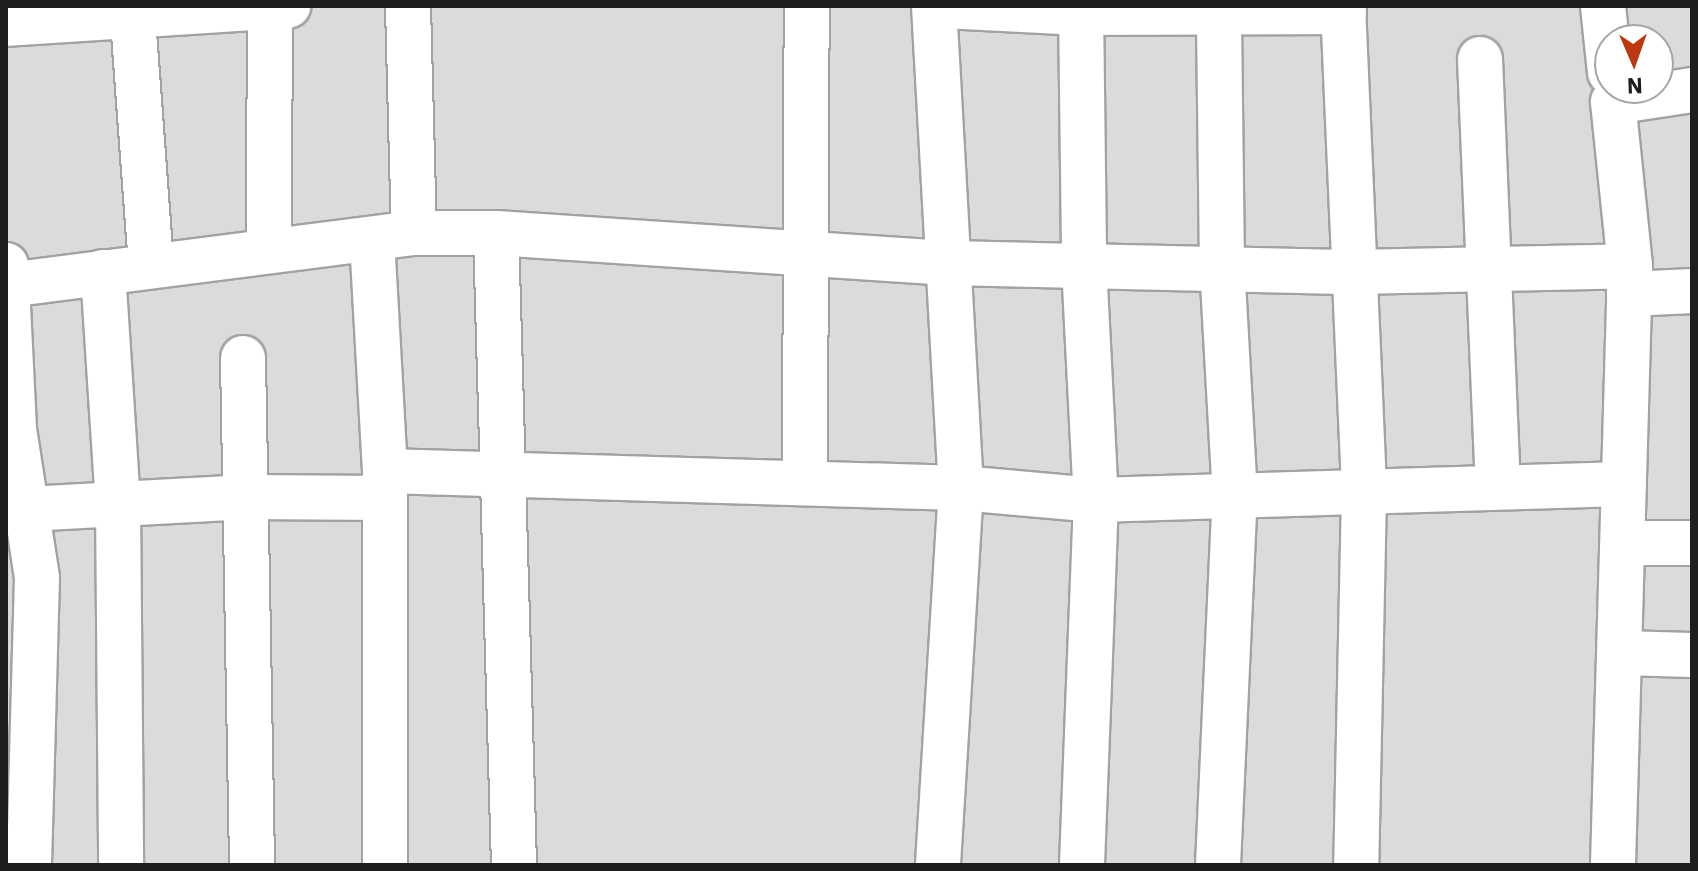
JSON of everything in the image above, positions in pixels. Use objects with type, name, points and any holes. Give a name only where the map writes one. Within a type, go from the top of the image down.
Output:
[{"type":"street","points":[[269,248],[270,6]]},
{"type":"street","points":[[6,24],[133,11],[288,6]]},
{"type":"street","points":[[385,865],[385,484],[393,236],[408,6]]},
{"type":"street","points":[[805,482],[807,6]]},
{"type":"street","points":[[934,6],[961,488],[938,865]]},
{"type":"street","points":[[944,6],[1081,10],[1344,9],[1364,494],[1356,865]]},
{"type":"street","points":[[1218,865],[1235,497],[1222,267],[1219,8]]},
{"type":"street","points":[[1081,10],[1084,265],[1096,500],[1082,865]]},
{"type":"street","points":[[133,11],[151,265]]},
{"type":"street","points":[[1480,59],[1498,485]]},
{"type":"street","points":[[1613,104],[1629,280],[1613,865]]},
{"type":"street","points":[[496,233],[514,865]]},
{"type":"street","points":[[29,865],[37,578],[8,369],[7,275],[103,272],[269,248],[393,236],[496,233],[949,263],[1354,272],[1490,271],[1629,280],[1692,291]]},
{"type":"street","points":[[103,272],[118,504],[121,865]]},
{"type":"street","points":[[243,358],[248,497],[252,865]]},
{"type":"street","points":[[27,509],[248,497],[505,475],[961,488],[1096,500],[1364,494],[1498,485],[1624,484]]},
{"type":"street","points":[[1624,543],[1692,543]]},
{"type":"street","points":[[1621,653],[1692,655]]},
{"type":"shaded area","points":[[6,6],[1692,6],[1692,865],[6,865]]}]
